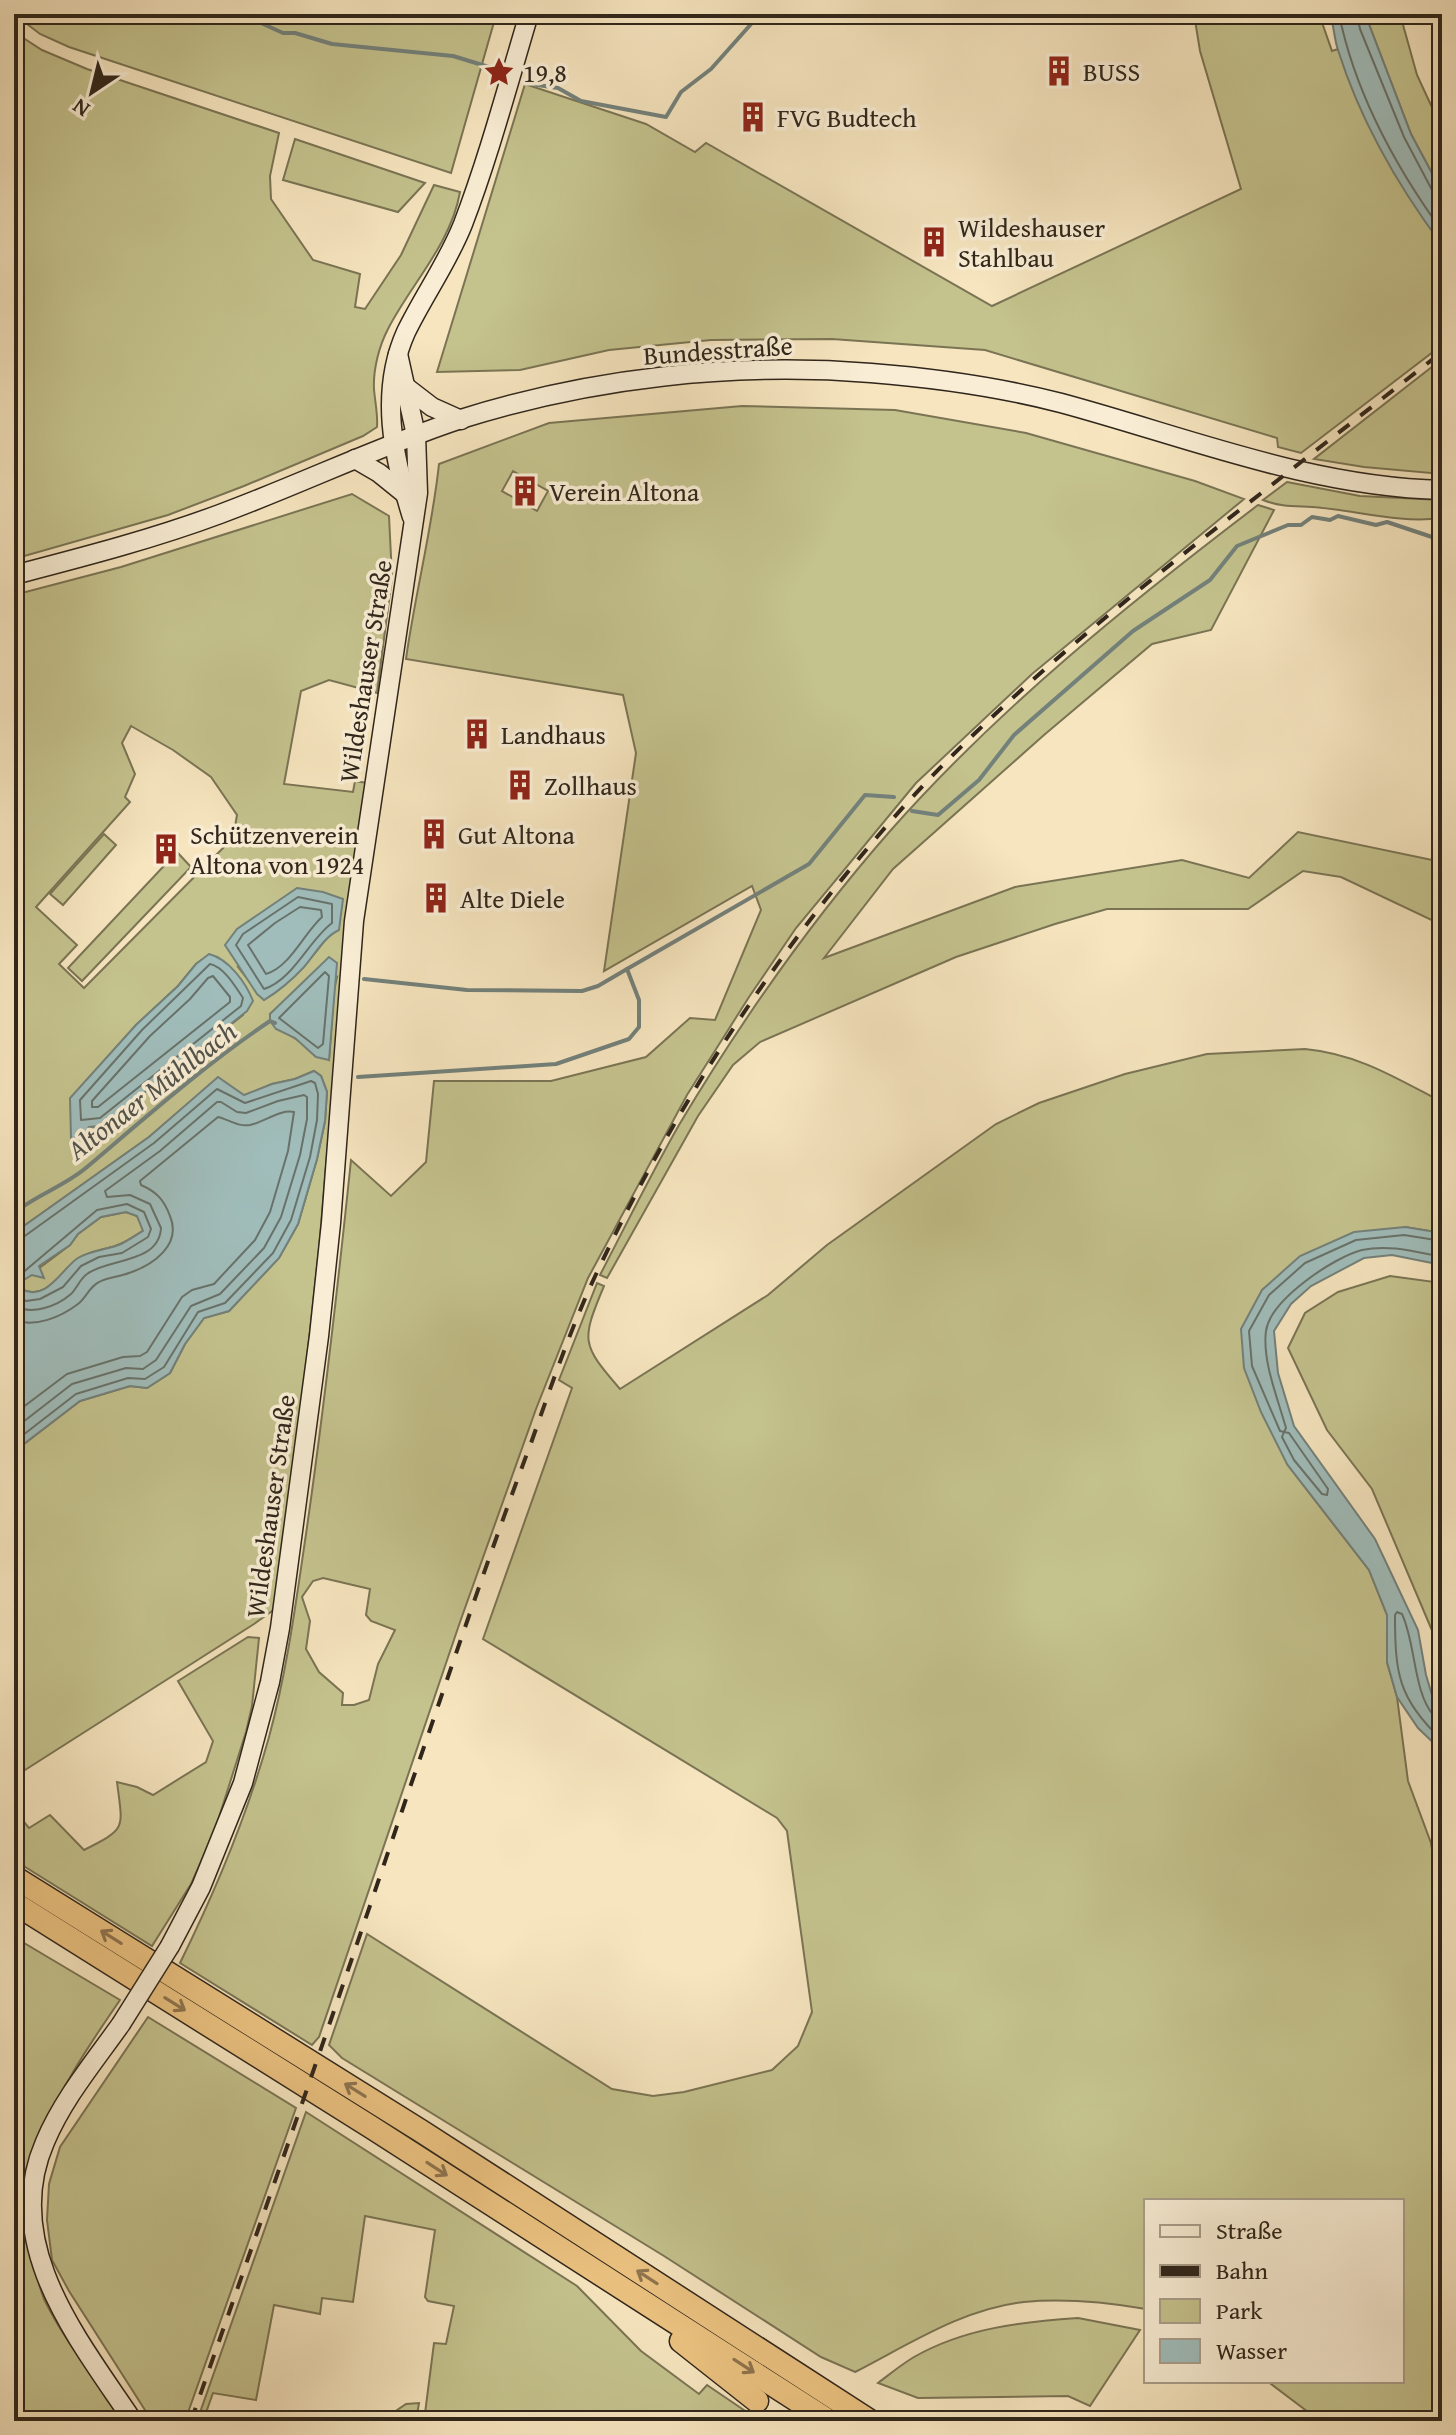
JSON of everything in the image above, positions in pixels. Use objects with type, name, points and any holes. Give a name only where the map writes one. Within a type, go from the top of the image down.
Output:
[{"type":"highway","points":[[14,1877],[421,2131],[870,2421]]},
{"type":"highway","points":[[14,1903],[829,2421]]},
{"type":"highway","points":[[632,2294],[651,2319],[757,2401]]},
{"type":"main road","name":"Wildeshauser Straße","points":[[413,519],[394,443],[389,398],[398,354],[407,330],[461,228],[529,14]]},
{"type":"main road","name":"Wildeshauser Straße","points":[[133,2421],[64,2315],[44,2276],[33,2236],[31,2207],[38,2161],[54,2123],[170,1946],[201,1887],[238,1796],[260,1723],[280,1628],[331,1223],[354,921],[418,493],[416,435],[398,354]]},
{"type":"main road","name":"Bundesstraße","points":[[14,575],[217,516],[394,443],[461,420],[582,389],[677,375],[772,370],[867,373],[962,384],[1033,397],[1303,472],[1365,484],[1442,490]]},
{"type":"main road","points":[[406,387],[432,407],[461,420]]},
{"type":"main road","points":[[355,459],[405,494]]},
{"type":"green space","points":[[14,14],[496,15],[451,173],[69,47],[40,34]]},
{"type":"green space","points":[[1194,14],[1319,14],[1332,51],[1338,49],[1363,114],[1442,245],[1442,345],[1301,453],[1278,447],[1277,438],[985,350],[832,339],[711,340],[609,350],[520,370],[437,372],[525,84],[646,124],[695,152],[706,143],[992,306],[1241,189],[1200,51]]},
{"type":"green space","points":[[1365,14],[1400,14],[1417,75],[1442,129],[1442,192],[1411,134]]},
{"type":"green space","points":[[14,32],[42,50],[87,69],[279,133],[270,176],[271,199],[313,260],[360,274],[355,307],[365,309],[401,255],[434,185],[460,192],[448,229],[397,312],[382,343],[374,382],[377,427],[363,436],[168,515],[14,559]]},
{"type":"green space","points":[[295,139],[425,183],[398,212],[283,180]]},
{"type":"green space","points":[[1442,359],[1442,474],[1314,459]]},
{"type":"green space","points":[[742,406],[895,410],[1026,433],[1195,481],[1244,499],[1032,674],[916,783],[796,928],[687,1095],[588,1278],[536,1409],[319,2037],[312,2045],[180,1963],[241,1824],[269,1737],[281,1687],[319,1441],[351,1160],[391,1196],[426,1162],[434,1081],[551,1081],[646,1057],[690,1018],[715,1020],[761,910],[752,886],[604,971],[636,753],[623,695],[406,659],[439,464],[549,423]],"holes":[[[513,471],[548,491],[537,511],[502,491]],[[323,1578],[370,1589],[366,1615],[371,1621],[395,1630],[378,1664],[369,1700],[354,1705],[342,1705],[343,1693],[319,1672],[306,1649],[310,1621],[302,1597],[313,1581]]]},
{"type":"green space","points":[[1287,482],[1360,496],[1442,500],[1442,518],[1393,518],[1263,500]]},
{"type":"green space","points":[[352,494],[389,516],[392,577],[377,693],[329,680],[301,691],[284,784],[353,792],[355,781],[367,783],[341,989],[319,1249],[297,1448],[275,1609],[14,1777],[14,1457],[20,1447],[80,1401],[130,1386],[147,1388],[170,1373],[185,1344],[204,1318],[229,1311],[279,1258],[298,1224],[325,1121],[327,1092],[321,1076],[314,1071],[244,1096],[218,1078],[149,1137],[14,1233],[14,595],[121,567]],"holes":[[[131,726],[173,750],[211,777],[237,815],[233,838],[84,988],[59,964],[77,945],[36,907],[130,802],[125,797],[135,774],[122,743]],[[330,934],[292,979],[264,1000],[238,967]],[[209,955],[243,1015],[102,1126],[89,1127],[71,1115],[71,1098],[196,964]],[[337,977],[329,1060],[285,1032],[270,1014],[288,998]]]},
{"type":"green space","points":[[1258,505],[1274,510],[1211,630],[1152,644],[1044,735],[893,869],[824,958],[1015,887],[1182,860],[1249,878],[1298,832],[1442,862],[1442,925],[1341,877],[1303,871],[1248,909],[1107,909],[956,957],[760,1042],[733,1065],[698,1116],[607,1278],[600,1275],[669,1143],[727,1048],[805,936],[861,865],[933,785],[1021,699],[1113,619]]},
{"type":"green space","points":[[104,834],[116,845],[63,905],[50,894]]},
{"type":"green space","points":[[177,852],[191,867],[82,981],[68,968]]},
{"type":"green space","points":[[1305,1049],[1324,1052],[1360,1062],[1442,1102],[1442,1233],[1405,1227],[1262,1290],[1287,1464],[1369,1570],[1387,1615],[1387,1662],[1397,1697],[1408,1781],[1431,1843],[1439,1893],[1442,1894],[1442,2421],[1320,2421],[1270,2383],[1404,2383],[1404,2199],[1144,2199],[1144,2309],[1070,2301],[1002,2306],[937,2329],[855,2372],[821,2357],[664,2256],[342,2058],[329,2045],[367,1934],[612,2089],[653,2096],[684,2092],[772,2070],[798,2046],[812,2012],[787,1831],[777,1818],[483,1639],[572,1388],[559,1380],[597,1283],[604,1286],[591,1319],[589,1341],[598,1362],[620,1389],[768,1295],[827,1245],[996,1124],[1039,1103],[1125,1074],[1207,1054]]},
{"type":"green space","points":[[126,1212],[137,1216],[144,1230],[119,1245],[79,1258],[47,1288],[30,1292],[21,1289],[22,1281],[101,1217]]},
{"type":"green space","points":[[1390,1276],[1442,1283],[1442,1654],[1372,1489],[1327,1430],[1288,1348],[1305,1313],[1338,1292]]},
{"type":"green space","points":[[248,1637],[259,1638],[246,1732],[214,1833],[191,1884],[152,1946],[14,1860],[14,1798],[18,1815],[29,1828],[50,1815],[84,1850],[108,1837],[119,1826],[121,1819],[117,1782],[153,1795],[206,1762],[213,1741],[178,1681]]},
{"type":"green space","points":[[14,1937],[120,2000],[55,2105],[31,2177],[28,2215],[32,2255],[44,2299],[71,2346],[124,2421],[14,2421]]},
{"type":"green space","points":[[148,2017],[296,2108],[185,2421],[152,2421],[52,2260],[47,2220],[49,2184],[60,2147]]},
{"type":"green space","points":[[306,2112],[577,2286],[641,2351],[699,2394],[707,2385],[760,2421],[424,2421],[434,2343],[446,2344],[454,2306],[428,2301],[425,2297],[435,2230],[365,2216],[353,2302],[322,2298],[320,2314],[274,2305],[256,2400],[213,2393],[203,2421],[197,2421]]},
{"type":"green space","points":[[1078,2318],[1140,2330],[1090,2406],[1068,2396],[918,2398],[878,2383],[914,2357],[953,2339],[1015,2324]]},
{"type":"green space","points":[[419,2403],[416,2421],[381,2421],[406,2404]]},
{"type":"water","points":[[1330,14],[1365,14],[1411,134],[1442,192],[1442,245],[1410,199],[1369,127],[1347,76]]},
{"type":"water","points":[[297,888],[343,899],[339,930],[324,941],[295,976],[264,1000],[225,945],[237,929]]},
{"type":"water","points":[[209,954],[230,966],[246,987],[253,1001],[247,1011],[102,1126],[89,1127],[82,1137],[71,1138],[70,1098],[136,1025]]},
{"type":"water","points":[[329,957],[337,963],[329,1060],[316,1057],[295,1038],[276,1029],[270,1021],[270,1014]]},
{"type":"water","points":[[314,1071],[321,1076],[327,1092],[325,1121],[298,1224],[279,1258],[229,1311],[204,1318],[185,1344],[170,1373],[147,1388],[130,1386],[80,1401],[20,1447],[14,1457],[14,1233],[149,1137],[218,1077],[244,1095]],"holes":[[[126,1212],[137,1216],[143,1231],[121,1244],[78,1258],[47,1288],[30,1292],[21,1289],[22,1281],[32,1275],[44,1278],[39,1266],[70,1245],[78,1234],[101,1217]]]},
{"type":"water","points":[[1405,1227],[1442,1233],[1442,1265],[1392,1255],[1364,1258],[1311,1286],[1291,1304],[1274,1331],[1278,1373],[1294,1426],[1375,1539],[1418,1630],[1426,1675],[1435,1705],[1442,1714],[1442,1751],[1418,1728],[1397,1697],[1387,1662],[1387,1615],[1369,1570],[1287,1464],[1261,1412],[1244,1368],[1241,1329],[1262,1290],[1300,1256],[1354,1232]]},
{"type":"waterway","points":[[231,14],[283,33],[295,33],[332,44],[453,56],[489,67]]},
{"type":"waterway","points":[[531,84],[558,88],[581,101],[666,117],[681,92],[711,69],[760,14]]},
{"type":"waterway","name":"Altonaer Mühlbach","points":[[912,811],[938,815],[979,780],[1014,735],[1133,631],[1210,580],[1237,546],[1288,525],[1301,525],[1312,517],[1330,520],[1338,516],[1376,525],[1387,522],[1442,538]]},
{"type":"waterway","name":"Altonaer Mühlbach","points":[[358,1077],[556,1064],[629,1039],[639,1027],[639,1000],[627,969],[809,864],[865,795],[894,797]]},
{"type":"waterway","points":[[364,979],[467,990],[582,991],[598,986],[627,969]]},
{"type":"waterway","name":"Altonaer Mühlbach","points":[[14,1213],[78,1174],[223,1055],[270,1021],[275,1023]]},
{"type":"railway","points":[[191,2421],[483,1575],[563,1354],[589,1289],[628,1210],[691,1095],[763,985],[841,880],[955,753],[1033,680],[1114,611],[1442,352]]},
{"type":"place","name":"BUSS","points":[[1059,71]]},
{"type":"place","name":"19,8","points":[[499,72]]},
{"type":"place","name":"FVG Budtech","points":[[753,117]]},
{"type":"place","name":"Wildeshauser Stahlbau","points":[[934,242]]},
{"type":"place","name":"Verein Altona","points":[[525,491]]},
{"type":"place","name":"Landhaus","points":[[477,734]]},
{"type":"place","name":"Zollhaus","points":[[520,785]]},
{"type":"place","name":"Gut Altona","points":[[434,834]]},
{"type":"place","name":"Schützenverein Altona von 1924","points":[[166,849]]},
{"type":"place","name":"Alte Diele","points":[[436,898]]}]
